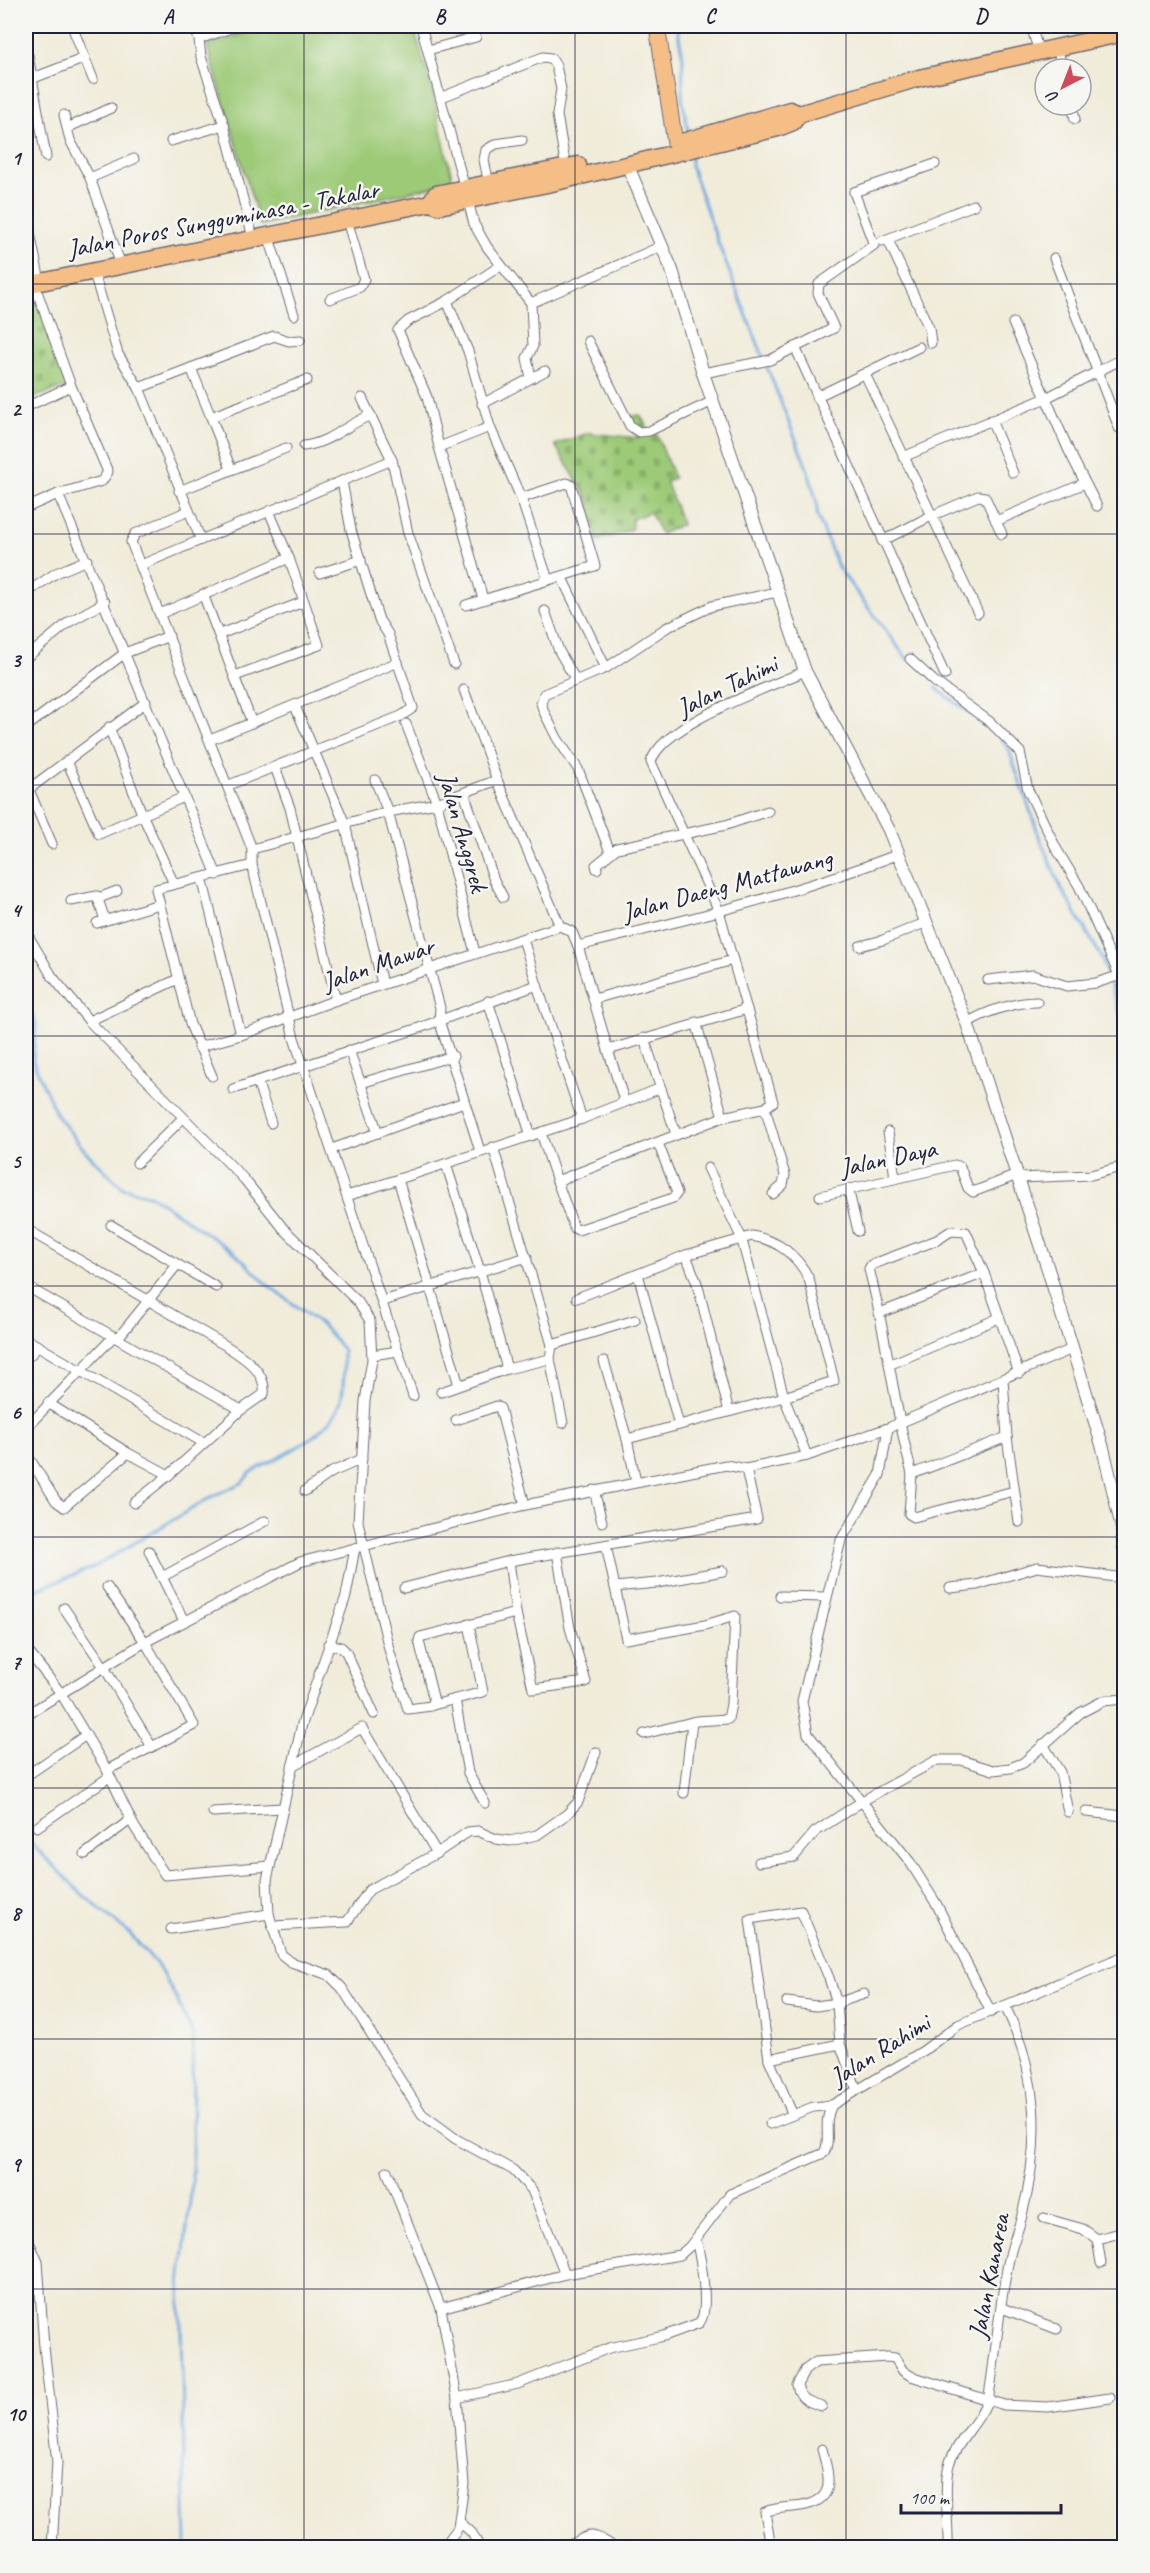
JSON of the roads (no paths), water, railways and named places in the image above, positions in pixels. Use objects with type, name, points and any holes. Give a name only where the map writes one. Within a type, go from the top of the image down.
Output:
[{"type":"highway","points":[[687,145],[790,110],[799,114],[919,78],[1057,48],[1101,32],[1125,33]]},
{"type":"highway","name":"Jalan Poros Sungguminasa - Takalar","points":[[33,283],[430,203],[436,194],[466,195],[552,183],[627,164],[687,145]]},
{"type":"highway","name":"Jalan Poros Sungguminasa - Takalar","points":[[466,195],[489,184],[687,145]]},
{"type":"main road","points":[[657,26],[687,145]]},
{"type":"street","points":[[72,26],[93,79]]},
{"type":"street","points":[[193,26],[260,237],[294,315]]},
{"type":"street","points":[[199,39],[237,26]]},
{"type":"street","points":[[421,26],[442,97],[474,224],[500,266],[531,303],[533,346],[527,358],[531,378]]},
{"type":"street","points":[[1031,26],[1039,52]]},
{"type":"street","points":[[428,50],[476,37]]},
{"type":"street","points":[[1057,48],[1060,57]]},
{"type":"street","points":[[28,55],[46,157]]},
{"type":"street","points":[[442,97],[543,57],[551,58],[556,66],[561,89],[556,115],[566,168]]},
{"type":"street","points":[[31,78],[85,58]]},
{"type":"street","points":[[67,128],[111,108]]},
{"type":"street","points":[[64,115],[74,149],[90,178],[121,265]]},
{"type":"street","points":[[171,141],[224,125]]},
{"type":"street","points":[[489,184],[484,160],[486,150],[496,144],[522,140]]},
{"type":"street","points":[[90,178],[134,159]]},
{"type":"street","points":[[627,164],[686,309],[703,373],[805,671],[874,800],[927,922],[967,1023],[1072,1348],[1102,1448],[1125,1548]]},
{"type":"street","points":[[874,244],[854,192],[935,164]]},
{"type":"street","points":[[703,373],[766,361],[834,328],[818,293],[820,281],[874,244],[974,205]]},
{"type":"street","points":[[26,213],[33,283],[71,386],[108,476],[102,481],[58,494],[26,508]]},
{"type":"street","points":[[330,299],[360,287],[364,279],[347,220]]},
{"type":"street","points":[[888,240],[930,328],[931,343]]},
{"type":"street","points":[[531,303],[662,246]]},
{"type":"street","points":[[1054,258],[1119,428]]},
{"type":"street","points":[[483,599],[427,397],[398,330],[408,321],[447,301],[500,266]]},
{"type":"street","points":[[93,270],[118,354],[138,388],[201,540]]},
{"type":"street","points":[[447,301],[468,351],[490,427],[521,498],[548,580]]},
{"type":"street","points":[[1013,323],[1097,506]]},
{"type":"street","points":[[138,388],[274,336],[289,341],[300,340]]},
{"type":"street","points":[[588,341],[630,426],[639,432],[650,431],[713,401]]},
{"type":"street","points":[[795,347],[945,675]]},
{"type":"street","points":[[816,397],[919,347]]},
{"type":"street","points":[[903,458],[1046,398],[1125,358]]},
{"type":"street","points":[[190,368],[231,469]]},
{"type":"street","points":[[482,404],[545,371]]},
{"type":"street","points":[[865,374],[978,613]]},
{"type":"street","points":[[211,417],[307,380]]},
{"type":"street","points":[[26,407],[71,386]]},
{"type":"street","points":[[363,398],[392,460],[408,533],[454,664]]},
{"type":"street","points":[[304,446],[323,442],[349,424],[371,415]]},
{"type":"street","points":[[991,420],[1014,472]]},
{"type":"street","points":[[439,447],[490,427]]},
{"type":"street","points":[[180,491],[286,448]]},
{"type":"street","points":[[141,565],[392,460]]},
{"type":"street","points":[[229,785],[411,711],[412,700],[388,634],[379,620],[351,530],[342,481]]},
{"type":"street","points":[[466,605],[548,580],[562,578],[595,566],[573,488],[567,483],[521,498]]},
{"type":"street","points":[[996,520],[1085,483]]},
{"type":"street","points":[[58,494],[217,875]]},
{"type":"street","points":[[882,541],[931,516],[983,496],[1002,534]]},
{"type":"street","points":[[188,511],[132,537],[252,849],[252,865],[289,1017],[413,1396]]},
{"type":"street","points":[[235,676],[319,645],[290,558],[269,511]]},
{"type":"street","points":[[162,613],[290,558]]},
{"type":"street","points":[[26,593],[49,577],[87,560]]},
{"type":"street","points":[[320,573],[361,560]]},
{"type":"street","points":[[562,578],[606,668]]},
{"type":"street","points":[[610,852],[578,769],[557,738],[541,703],[548,691],[606,668],[666,628],[712,606],[777,592]]},
{"type":"street","points":[[203,594],[252,723]]},
{"type":"street","points":[[26,658],[69,622],[105,602]]},
{"type":"street","points":[[220,634],[303,602]]},
{"type":"street","points":[[545,611],[564,662],[575,679]]},
{"type":"street","points":[[26,727],[125,653],[169,636]]},
{"type":"street","points":[[910,659],[935,682],[990,722],[1020,752],[1029,790],[1056,848],[1079,886],[1125,986]]},
{"type":"street","points":[[210,740],[398,662]]},
{"type":"street","name":"Jalan Tahimi","points":[[684,832],[651,767],[651,758],[669,739],[705,715],[805,671]]},
{"type":"street","points":[[464,690],[497,780],[560,926],[572,932],[578,946],[624,1100]]},
{"type":"street","points":[[52,844],[27,786],[67,761],[146,702]]},
{"type":"street","points":[[295,706],[345,824],[382,984]]},
{"type":"street","name":"Jalan Anggrek","points":[[406,724],[437,803],[475,953]]},
{"type":"street","points":[[110,727],[142,814],[174,884]]},
{"type":"street","points":[[67,761],[99,834],[184,797]]},
{"type":"street","points":[[275,767],[297,837],[336,1000]]},
{"type":"street","points":[[375,780],[388,812],[440,1008],[440,1020],[453,1056],[464,1102],[480,1151]]},
{"type":"street","points":[[252,849],[388,812],[437,803],[497,780]]},
{"type":"street","points":[[464,793],[494,880],[503,897]]},
{"type":"street","points":[[597,869],[596,865],[610,852],[626,845],[726,825],[768,811]]},
{"type":"street","points":[[557,1181],[723,1117],[765,1108],[770,1106],[773,1100],[719,911],[684,832]]},
{"type":"street","name":"Jalan Daeng Mattawang","points":[[578,946],[719,911],[837,878],[898,854]]},
{"type":"street","points":[[212,1076],[198,1047],[178,979],[156,889],[252,865]]},
{"type":"street","points":[[202,878],[241,1035]]},
{"type":"street","points":[[71,901],[93,895],[99,898],[117,891]]},
{"type":"street","points":[[99,898],[101,922],[159,904]]},
{"type":"street","points":[[860,946],[884,940],[927,922]]},
{"type":"street","name":"Jalan Mawar","points":[[198,1047],[241,1035],[382,984],[560,926]]},
{"type":"street","points":[[26,932],[52,976],[89,1021],[244,1179],[283,1228],[358,1302],[370,1321],[372,1355],[365,1401],[358,1522],[360,1546],[405,1705],[410,1710],[483,1692],[469,1624]]},
{"type":"street","points":[[522,939],[582,1119]]},
{"type":"street","points":[[594,999],[733,960]]},
{"type":"street","points":[[988,980],[1033,975],[1068,986],[1096,983],[1119,975]]},
{"type":"street","points":[[89,1021],[178,979]]},
{"type":"street","points":[[232,1089],[440,1020],[537,985]]},
{"type":"street","points":[[489,1001],[531,1136]]},
{"type":"street","points":[[967,1023],[993,1011],[1024,1002],[1037,1002]]},
{"type":"street","points":[[608,1050],[696,1022],[747,1009]]},
{"type":"street","points":[[696,1022],[723,1117]]},
{"type":"street","points":[[644,1038],[676,1134]]},
{"type":"street","points":[[350,1050],[378,1133]]},
{"type":"street","points":[[361,1083],[453,1056]]},
{"type":"street","points":[[257,1081],[271,1123]]},
{"type":"street","points":[[347,1196],[582,1119],[624,1100],[661,1088]]},
{"type":"street","points":[[332,1149],[464,1102]]},
{"type":"street","points":[[765,1108],[784,1175],[783,1185],[773,1194]]},
{"type":"street","points":[[137,1163],[183,1118]]},
{"type":"street","points":[[888,1132],[895,1177]]},
{"type":"street","points":[[541,1133],[574,1227],[578,1230],[673,1198],[677,1192],[658,1143]]},
{"type":"street","points":[[494,1147],[552,1345],[550,1359],[563,1423]]},
{"type":"street","points":[[446,1164],[480,1271],[507,1369]]},
{"type":"street","name":"Jalan Daya","points":[[820,1196],[895,1177],[959,1166],[968,1188],[974,1192],[1018,1177]]},
{"type":"street","points":[[1018,1177],[1091,1175],[1125,1166]]},
{"type":"street","points":[[708,1168],[741,1237],[784,1397],[807,1456]]},
{"type":"street","points":[[398,1179],[459,1385]]},
{"type":"street","points":[[848,1188],[858,1231]]},
{"type":"street","points":[[111,1225],[216,1287]]},
{"type":"street","points":[[26,1229],[249,1361],[265,1392],[241,1410],[170,1475],[134,1503]]},
{"type":"street","points":[[1014,1491],[914,1517],[909,1514],[912,1474],[898,1422],[891,1364],[869,1269],[871,1265],[937,1240],[951,1231],[966,1232],[984,1273],[1019,1373]]},
{"type":"street","points":[[577,1298],[686,1255],[741,1237],[761,1238],[782,1247],[802,1264],[809,1279],[834,1381],[784,1397],[627,1439]]},
{"type":"street","points":[[686,1255],[698,1286],[729,1412]]},
{"type":"street","points":[[383,1301],[527,1257]]},
{"type":"street","points":[[26,1428],[48,1403],[116,1337],[177,1265]]},
{"type":"street","points":[[880,1313],[984,1273]]},
{"type":"street","points":[[638,1274],[679,1425]]},
{"type":"street","points":[[26,1286],[241,1410]]},
{"type":"street","points":[[891,1364],[999,1318]]},
{"type":"street","points":[[552,1345],[635,1320]]},
{"type":"street","points":[[26,1339],[204,1443]]},
{"type":"street","points":[[26,1359],[39,1346]]},
{"type":"street","points":[[26,1715],[60,1692],[145,1642],[285,1568],[360,1546],[414,1535],[525,1505],[594,1490],[726,1465],[746,1469],[807,1456],[888,1428],[1072,1348]]},
{"type":"street","points":[[372,1355],[398,1351]]},
{"type":"street","points":[[441,1392],[507,1369],[550,1359]]},
{"type":"street","points":[[604,1361],[627,1439],[636,1482]]},
{"type":"street","points":[[1003,1379],[1007,1437],[1019,1522]]},
{"type":"street","points":[[48,1403],[128,1453],[170,1475]]},
{"type":"street","points":[[456,1420],[497,1406],[500,1408],[525,1505]]},
{"type":"street","points":[[888,1428],[880,1475],[841,1540],[802,1710],[808,1734],[864,1800],[910,1862],[937,1905],[991,2012]]},
{"type":"street","points":[[912,1474],[1007,1437]]},
{"type":"street","points":[[26,1453],[56,1501],[64,1507],[128,1453]]},
{"type":"street","points":[[304,1491],[332,1472],[362,1459]]},
{"type":"street","points":[[404,1588],[509,1561],[757,1519],[746,1469]]},
{"type":"street","points":[[594,1490],[602,1522]]},
{"type":"street","points":[[162,1577],[265,1521]]},
{"type":"street","points":[[606,1545],[626,1639],[705,1625],[735,1616],[729,1716],[725,1720],[706,1719],[644,1734]]},
{"type":"street","points":[[360,1546],[292,1766],[267,1880],[269,1914],[286,1959],[329,1975],[342,1988],[422,2114],[436,2127],[521,2177],[532,2190],[565,2274]]},
{"type":"street","points":[[149,1551],[184,1621]]},
{"type":"street","points":[[509,1561],[516,1613],[533,1689],[586,1682],[570,1628],[557,1552]]},
{"type":"street","points":[[950,1588],[977,1585],[1037,1567],[1125,1578]]},
{"type":"street","points":[[615,1587],[657,1583],[723,1571]]},
{"type":"street","points":[[37,1827],[108,1774],[194,1725],[145,1642],[107,1587]]},
{"type":"street","points":[[780,1596],[826,1598]]},
{"type":"street","points":[[64,1608],[104,1667],[152,1748]]},
{"type":"street","points":[[433,1705],[420,1637],[516,1613]]},
{"type":"street","points":[[328,1644],[346,1652],[374,1714]]},
{"type":"street","points":[[26,1649],[60,1692],[108,1774],[130,1820],[161,1870],[169,1876],[270,1866]]},
{"type":"street","points":[[456,1699],[468,1773],[485,1803]]},
{"type":"street","points":[[759,1863],[794,1857],[815,1833],[864,1800],[937,1760],[961,1760],[993,1770],[1010,1768],[1023,1763],[1043,1744],[1092,1707],[1103,1701],[1125,1699]]},
{"type":"street","points":[[684,1793],[692,1722]]},
{"type":"street","points":[[292,1766],[362,1728],[437,1853]]},
{"type":"street","points":[[26,1776],[86,1735]]},
{"type":"street","points":[[1043,1744],[1060,1772],[1068,1812]]},
{"type":"street","points":[[273,1926],[347,1922],[369,1890],[473,1831],[510,1841],[537,1834],[567,1814],[578,1802],[596,1752]]},
{"type":"street","points":[[213,1812],[282,1808]]},
{"type":"street","points":[[1086,1812],[1125,1815]]},
{"type":"street","points":[[85,1854],[130,1820]]},
{"type":"street","points":[[792,2113],[769,2059],[750,1919],[800,1911],[805,1914],[837,2003],[840,2044],[857,2090]]},
{"type":"street","points":[[171,1929],[269,1914]]},
{"type":"street","name":"Jalan Rahimi","points":[[441,2308],[565,2274],[674,2257],[686,2251],[730,2194],[824,2153],[827,2143],[826,2117],[832,2105],[923,2051],[958,2025],[1125,1956]]},
{"type":"street","points":[[787,2002],[816,2006],[837,2003],[864,1994]]},
{"type":"street","name":"Jalan Kanarea","points":[[948,2547],[948,2468],[987,2401],[1010,2255],[1027,2196],[1035,2124],[1033,2085],[1016,2027],[1005,2006]]},
{"type":"street","points":[[769,2059],[840,2044]]},
{"type":"street","points":[[770,2124],[792,2113],[832,2105]]},
{"type":"street","points":[[387,2171],[441,2308],[457,2398],[464,2484],[460,2522],[443,2547]]},
{"type":"street","points":[[1044,2218],[1083,2229],[1097,2239],[1101,2263]]},
{"type":"street","points":[[1097,2239],[1125,2232]]},
{"type":"street","points":[[26,2235],[34,2247],[38,2262],[44,2347],[57,2462],[52,2547]]},
{"type":"street","points":[[457,2398],[518,2384],[609,2348],[664,2336],[699,2323],[704,2316],[702,2263],[696,2239]]},
{"type":"street","points":[[1002,2308],[1057,2329]]},
{"type":"street","points":[[822,2406],[804,2400],[799,2394],[797,2385],[808,2366],[816,2362],[887,2357],[895,2358],[903,2371],[911,2376],[1004,2405],[1048,2407],[1110,2398]]},
{"type":"street","points":[[771,2547],[765,2512],[812,2505],[828,2487],[830,2481],[822,2450]]},
{"type":"street","points":[[460,2522],[472,2533],[480,2547]]},
{"type":"street","points":[[533,2547],[543,2544],[556,2547],[569,2546],[582,2537],[594,2535],[615,2547]]},
{"type":"waterway","points":[[677,26],[683,58],[682,98],[689,135]]},
{"type":"waterway","points":[[691,154],[691,166],[720,248],[807,468],[817,502],[817,515],[839,569],[908,660]]},
{"type":"waterway","points":[[936,688],[996,733]]},
{"type":"waterway","points":[[1002,740],[1009,750],[1040,839],[1061,888],[1101,956],[1124,1026]]},
{"type":"waterway","points":[[26,999],[36,1023],[33,1061],[56,1114],[86,1152],[123,1188],[152,1196],[235,1253],[269,1286],[323,1326],[343,1350],[342,1397],[337,1411],[320,1431],[250,1473],[242,1483],[213,1496],[96,1566],[26,1594]]},
{"type":"waterway","points":[[26,1838],[81,1893],[130,1934],[156,1963],[175,1996],[193,2035],[192,2184],[180,2285],[186,2548]]}]
